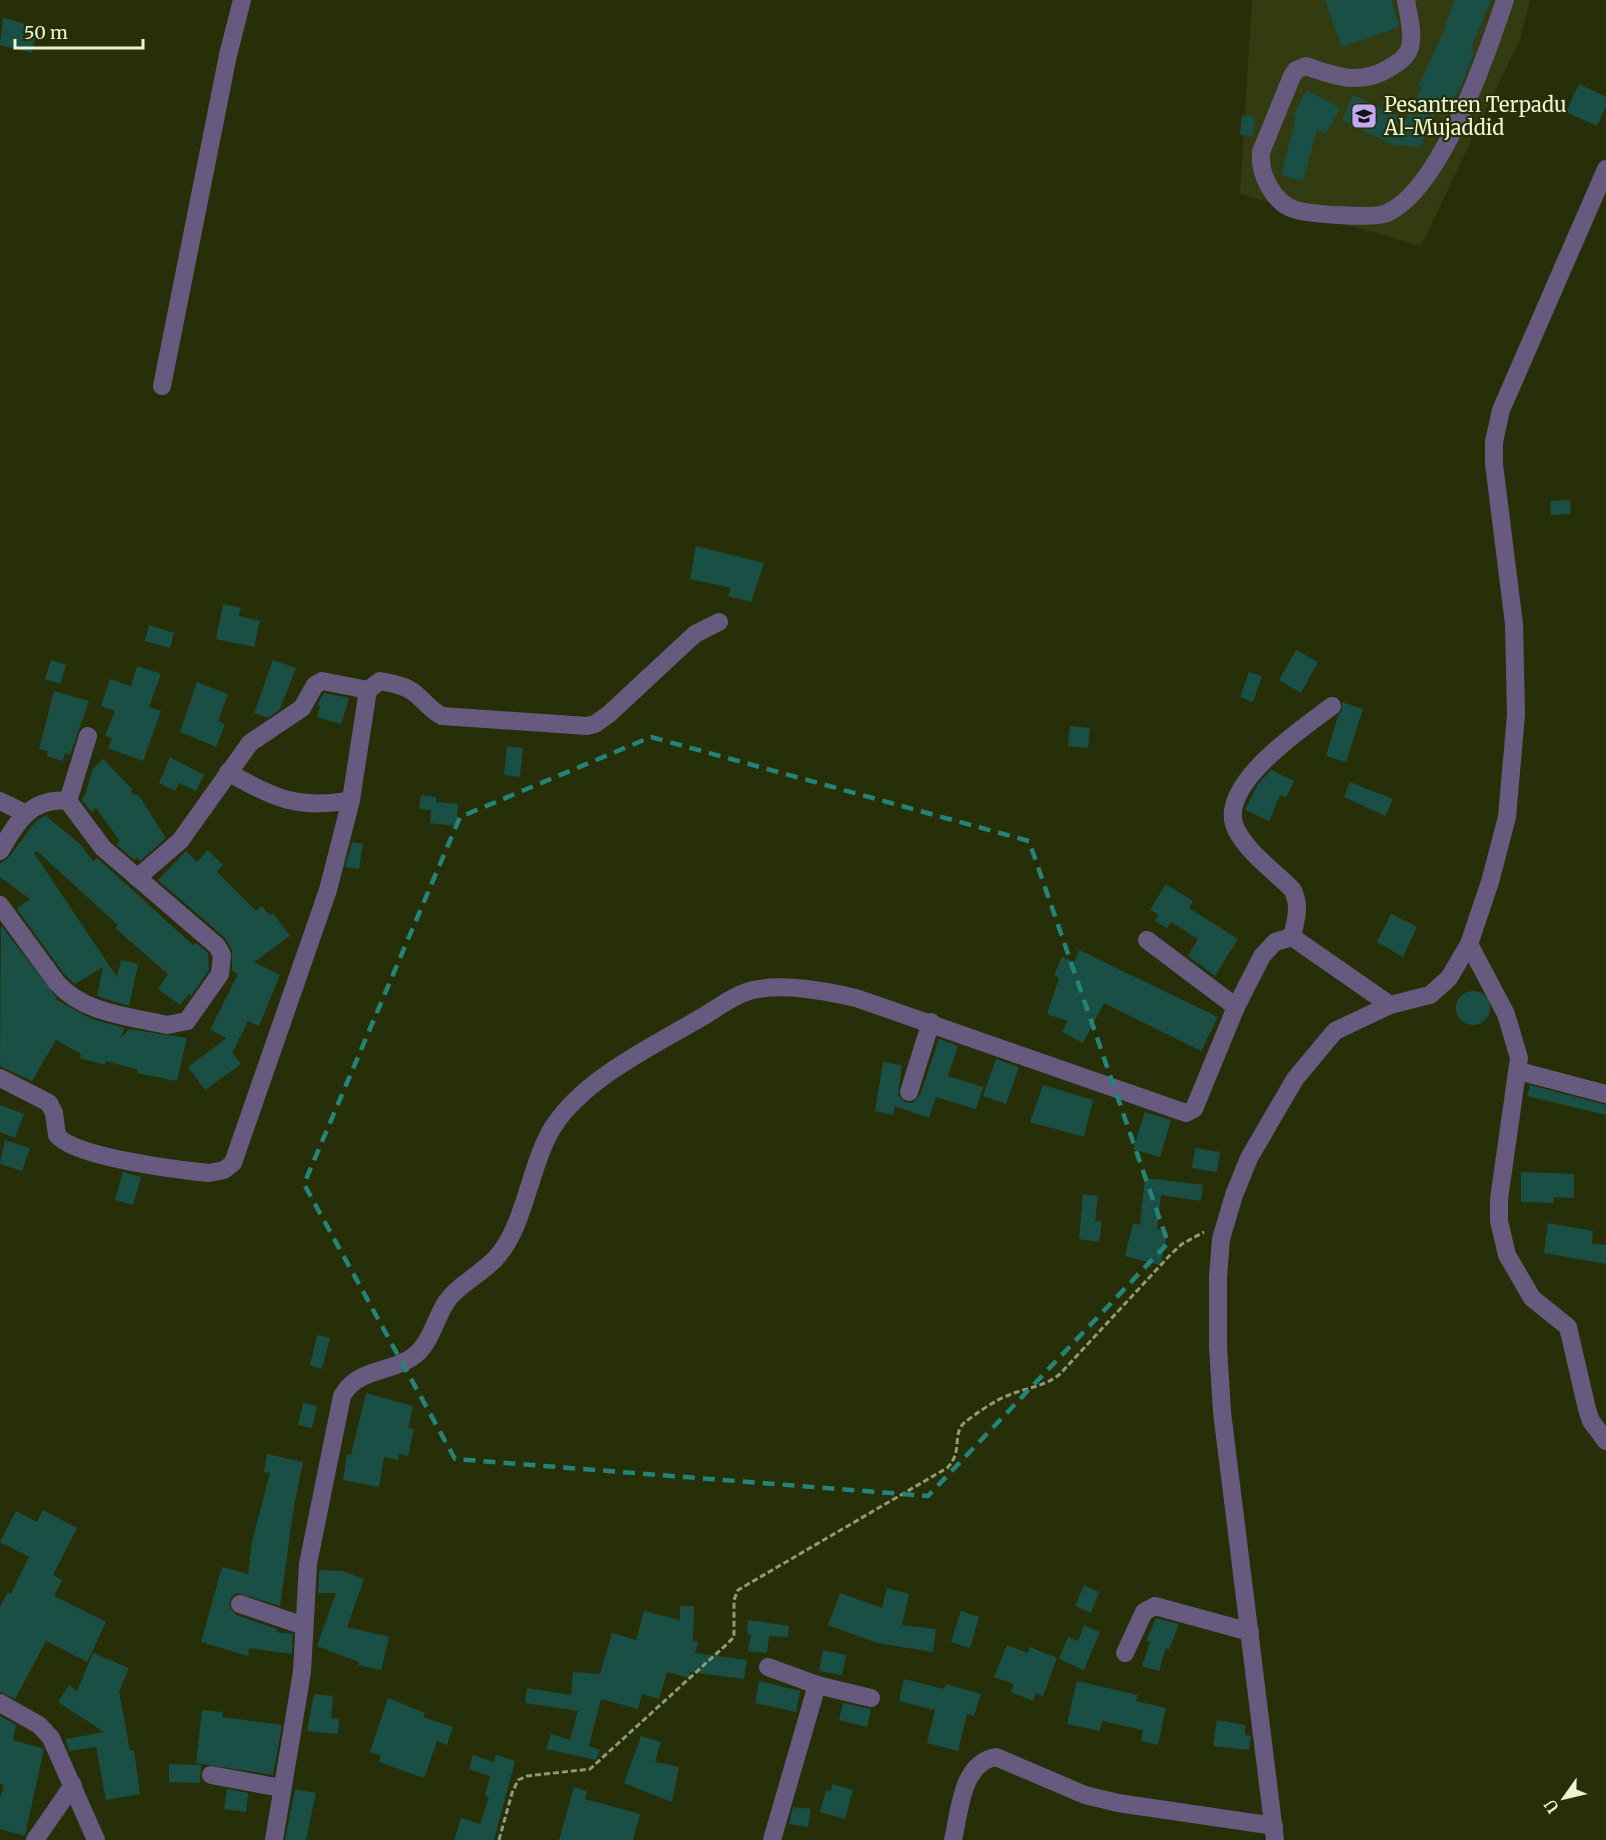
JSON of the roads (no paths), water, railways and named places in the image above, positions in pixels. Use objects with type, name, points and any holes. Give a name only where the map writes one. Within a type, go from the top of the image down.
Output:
[{"type":"street","points":[[162,386],[223,76],[242,0]]},
{"type":"street","points":[[1406,0],[1411,44],[1402,59],[1395,64],[1380,74],[1365,79],[1336,77],[1306,66],[1296,70],[1292,76],[1261,152],[1260,164],[1277,199],[1284,205],[1298,211],[1371,217],[1385,215],[1406,201],[1432,165],[1458,122],[1480,75],[1505,0]]},
{"type":"street","points":[[953,1840],[969,1775],[986,1759],[996,1757],[1085,1795],[1274,1833],[1221,1401],[1218,1277],[1221,1239],[1250,1158],[1295,1079],[1335,1032],[1390,1005],[1421,999],[1439,989],[1469,944],[1490,882],[1507,817],[1516,716],[1514,624],[1494,441],[1501,410],[1606,169]]},
{"type":"street","points":[[0,1078],[50,1103],[57,1135],[76,1148],[115,1158],[199,1172],[224,1170],[232,1163],[238,1152],[328,891],[351,800],[368,690],[380,681],[411,690],[432,711],[442,716],[587,726],[609,714],[695,634],[719,622]]},
{"type":"street","points":[[137,878],[180,841],[250,742],[302,708],[315,685],[322,681],[368,690]]},
{"type":"street","points":[[1292,937],[1298,905],[1297,897],[1292,889],[1241,838],[1234,826],[1232,808],[1240,786],[1296,733],[1332,706]]},
{"type":"street","points":[[68,801],[88,736]]},
{"type":"street","points":[[228,772],[284,801],[306,805],[351,800]]},
{"type":"street","points":[[0,801],[25,813]]},
{"type":"street","points":[[0,851],[25,813],[47,802],[68,801]]},
{"type":"street","points":[[0,905],[57,983],[79,1002],[91,1008],[167,1025],[179,1025],[193,1014],[220,974],[222,955],[217,946],[103,848],[68,801]]},
{"type":"street","points":[[1292,937],[1390,1005]]},
{"type":"street","points":[[274,1840],[281,1788],[298,1705],[305,1588],[312,1538],[320,1513],[342,1396],[352,1382],[362,1376],[400,1363],[417,1353],[429,1336],[446,1303],[497,1258],[512,1233],[546,1141],[567,1108],[581,1094],[649,1048],[729,1001],[752,991],[771,989],[829,992],[931,1022],[1186,1113],[1194,1109],[1236,1007],[1267,948],[1292,937]]},
{"type":"street","points":[[1147,940],[1236,1007]]},
{"type":"street","points":[[1469,944],[1506,1014],[1517,1048],[1519,1071],[1499,1199],[1499,1221],[1507,1256],[1532,1298],[1568,1327],[1579,1386],[1591,1421],[1606,1441]]},
{"type":"street","points":[[909,1092],[931,1022]]},
{"type":"street","points":[[1519,1071],[1606,1094]]},
{"type":"street","points":[[240,1604],[304,1626]]},
{"type":"street","points":[[1125,1653],[1144,1612],[1155,1606],[1250,1632]]},
{"type":"street","points":[[768,1667],[817,1685],[871,1698]]},
{"type":"street","points":[[772,1840],[817,1685]]},
{"type":"street","points":[[0,1702],[39,1725],[51,1738],[96,1840]]},
{"type":"street","points":[[211,1774],[281,1788]]},
{"type":"street","points":[[35,1840],[73,1785]]},
{"type":"place","name":"Pesantren Terpadu Al-Mujaddid","points":[[1364,116]]}]
